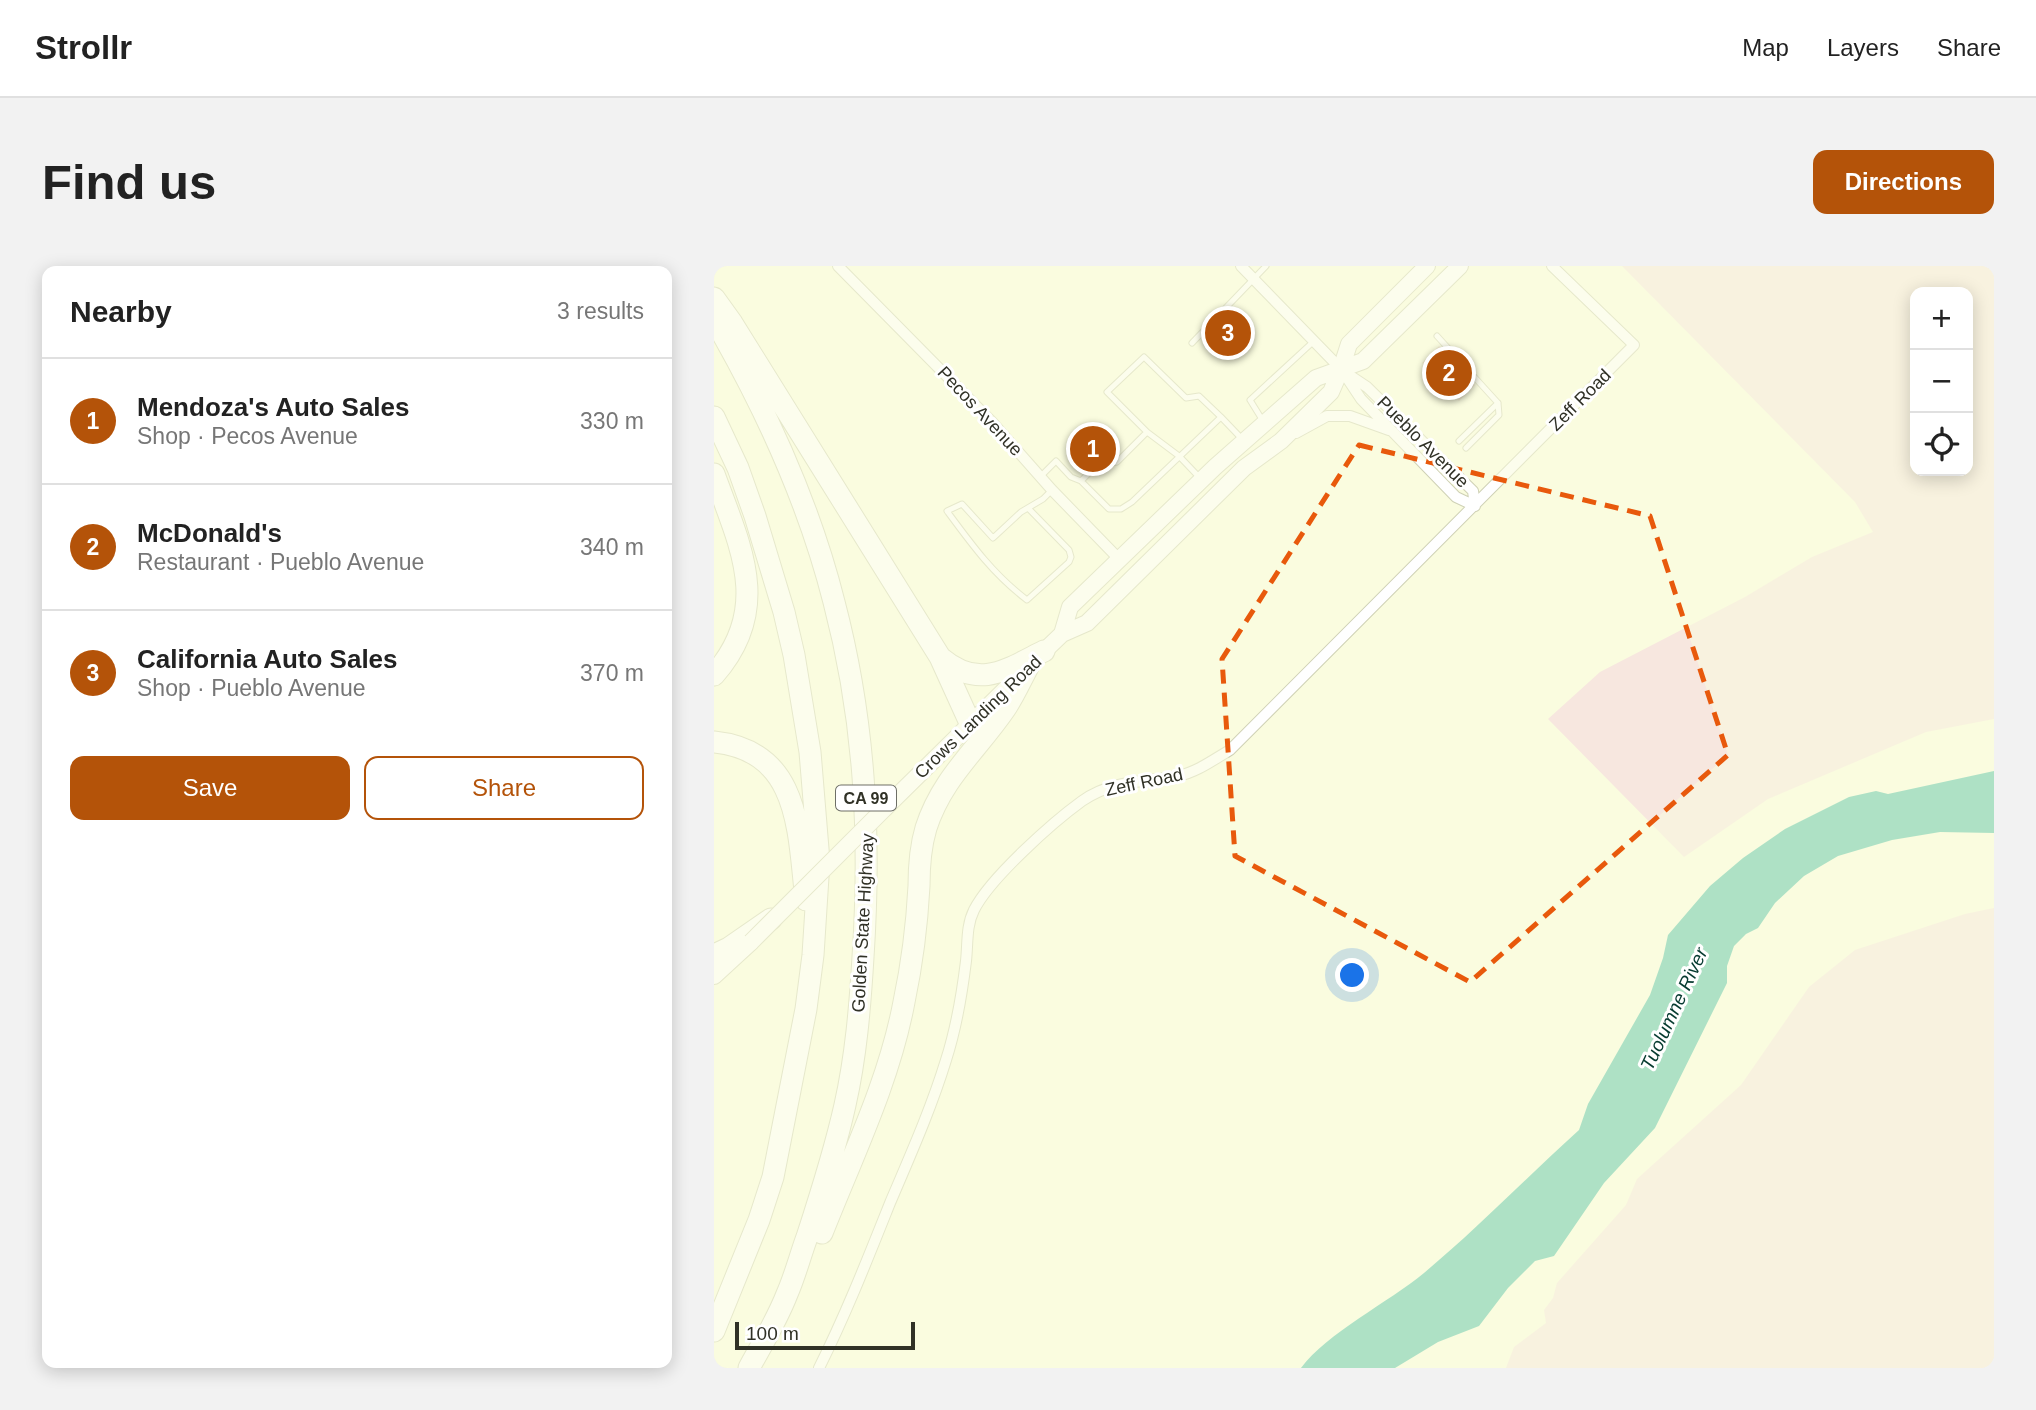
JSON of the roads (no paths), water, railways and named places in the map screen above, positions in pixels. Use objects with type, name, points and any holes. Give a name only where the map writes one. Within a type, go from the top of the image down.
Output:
[{"type":"highway","points":[[714,298],[940,657],[970,723]]},
{"type":"highway","name":"Golden State Highway","points":[[714,319],[760,405],[783,455],[834,601],[864,771],[867,832],[867,892],[861,992],[845,1104],[832,1156],[787,1296],[750,1368]]},
{"type":"highway","name":"CA 99","points":[[714,417],[738,468],[785,612],[810,752],[818,849],[813,955],[800,1049],[773,1177],[759,1220],[714,1331]]},
{"type":"highway","points":[[714,474],[745,562],[748,586],[746,611],[733,649],[714,675]]},
{"type":"highway","points":[[940,657],[963,672],[991,675],[1002,673],[1044,651]]},
{"type":"highway","points":[[787,1296],[813,1254],[885,1076],[896,1041],[909,976],[919,886],[918,864],[927,827],[943,790],[961,762],[1006,708],[1028,667]]},
{"type":"highway","points":[[714,742],[741,746],[762,758],[772,767],[788,792],[797,828],[813,955]]},
{"type":"highway","points":[[714,955],[748,939],[782,911]]},
{"type":"main road","name":"Crows Landing Road","points":[[782,911],[1044,651],[1062,634],[1087,624],[1244,468],[1281,441],[1331,392],[1349,344],[1427,266]]},
{"type":"main road","name":"Crows Landing Road","points":[[1062,634],[1070,607],[1202,480],[1316,377],[1363,360],[1460,266]]},
{"type":"main road","points":[[714,976],[748,939]]},
{"type":"street","name":"Pecos Avenue","points":[[838,266],[992,422],[1040,477],[1119,559]]},
{"type":"street","name":"Pueblo Avenue","points":[[1241,266],[1341,369],[1361,399],[1456,497],[1475,506]]},
{"type":"street","name":"Zeff Road","points":[[819,1368],[894,1193],[946,1060],[966,961],[969,924],[986,892],[1004,871],[1059,819],[1100,790],[1118,783],[1193,771],[1230,750],[1633,345],[1552,266]]},
{"type":"street","name":"Pueblo Avenue","points":[[1341,369],[1367,387],[1473,491],[1475,506]]},
{"type":"street","points":[[1281,441],[1327,416],[1350,416],[1392,431]]},
{"type":"lane","points":[[1192,343],[1266,266]]},
{"type":"lane","points":[[1437,336],[1497,403],[1499,415],[1466,449]]},
{"type":"lane","points":[[1265,423],[1250,400],[1314,341]]},
{"type":"lane","points":[[1202,480],[1179,456],[1147,432],[1107,392],[1144,357],[1186,398],[1199,396],[1245,441]]},
{"type":"lane","points":[[1459,441],[1497,403]]},
{"type":"lane","points":[[1040,477],[1056,461],[1109,509],[1121,509],[1132,502],[1221,417]]},
{"type":"lane","points":[[1081,481],[1096,466],[1116,462],[1147,432]]},
{"type":"lane","points":[[1028,508],[1069,550],[1071,557],[1069,562],[1027,600],[1007,585],[981,558],[947,510],[962,504],[993,538],[1028,508],[1052,489]]},
{"type":"water","name":"Tuolumne River","points":[[1994,771],[1994,833],[1940,832],[1892,840],[1838,856],[1804,876],[1775,903],[1758,928],[1746,934],[1734,946],[1727,966],[1727,983],[1655,1128],[1604,1183],[1554,1256],[1535,1261],[1508,1288],[1479,1326],[1438,1342],[1395,1368],[1301,1368],[1326,1342],[1410,1284],[1444,1256],[1579,1130],[1588,1104],[1650,995],[1668,935],[1710,886],[1743,858],[1785,829],[1849,797],[1876,791],[1888,794]]},
{"type":"place","name":"California Auto Sales","points":[[1228,333]]},
{"type":"place","name":"McDonald's","points":[[1449,373]]},
{"type":"place","name":"Mendoza's Auto Sales","points":[[1093,449]]}]
